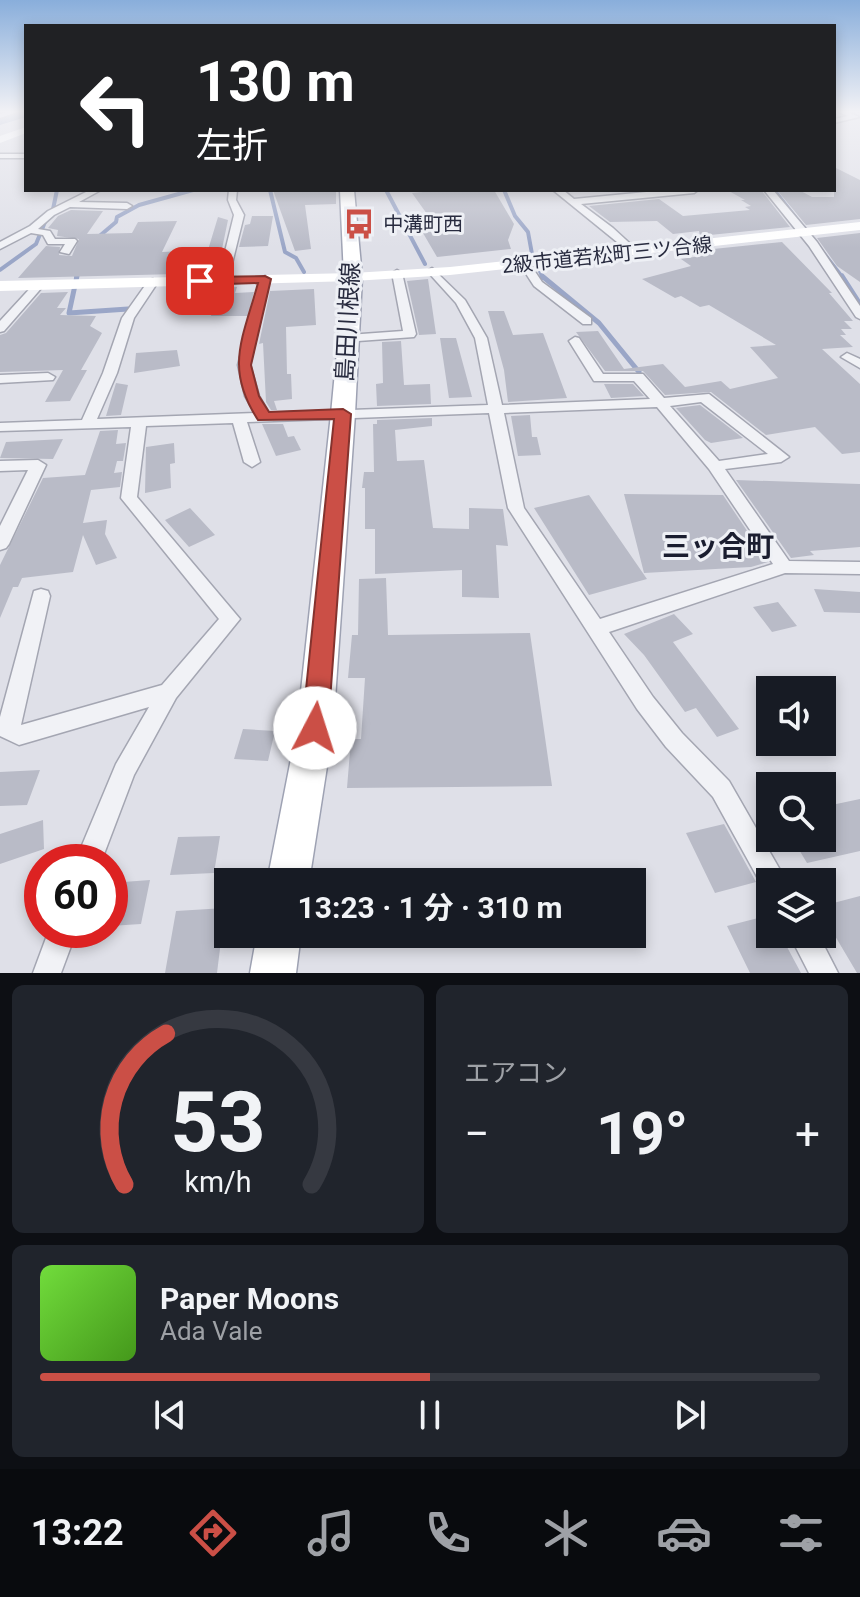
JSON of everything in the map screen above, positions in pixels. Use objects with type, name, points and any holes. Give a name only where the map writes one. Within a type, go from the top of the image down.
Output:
[{"type":"main road","name":"島田川根線","points":[[290,868],[315,728],[343,414],[353,277],[347,192]]},
{"type":"main road","points":[[273,973],[277,948]]},
{"type":"street","points":[[0,246],[33,228],[51,213],[93,192]]},
{"type":"street","points":[[223,280],[239,215],[232,200],[233,192]]},
{"type":"street","points":[[559,192],[630,250]]},
{"type":"street","points":[[570,202],[673,192]]},
{"type":"street","points":[[770,192],[803,232],[860,315]]},
{"type":"street","points":[[66,205],[127,206]]},
{"type":"street","name":"2級市道若松町三ツ合線","points":[[0,286],[353,277],[524,263],[860,226]]},
{"type":"street","points":[[33,228],[34,231],[47,233],[52,242],[72,241],[65,252]]},
{"type":"street","points":[[423,271],[630,250]]},
{"type":"street","points":[[524,263],[538,284],[587,321]]},
{"type":"street","points":[[423,271],[473,320],[481,338],[516,508],[645,703],[674,740],[721,789],[766,868]]},
{"type":"street","points":[[348,339],[410,334],[397,273]]},
{"type":"street","points":[[264,417],[252,396],[244,365],[265,279]]},
{"type":"street","points":[[88,423],[110,373],[128,318],[153,282]]},
{"type":"street","points":[[0,328],[39,285]]},
{"type":"street","points":[[575,341],[599,378],[638,377],[715,466],[784,567]]},
{"type":"street","points":[[847,357],[860,364]]},
{"type":"street","points":[[0,379],[48,377]]},
{"type":"street","points":[[0,427],[660,403],[704,397],[781,457],[715,466]]},
{"type":"street","points":[[239,418],[252,462]]},
{"type":"street","points":[[95,844],[124,771],[169,692],[230,619],[129,498],[139,422]]},
{"type":"street","points":[[0,466],[38,465],[0,544]]},
{"type":"street","points":[[597,628],[784,567],[860,568]]},
{"type":"street","points":[[41,596],[8,729],[19,735],[169,692]]},
{"type":"street","points":[[47,973],[56,948]]},
{"type":"street","points":[[811,948],[824,973]]},
{"type":"building","points":[[836,168],[860,180],[860,219],[806,225],[779,192],[803,192],[812,197],[834,197]]},
{"type":"building","points":[[274,192],[336,192],[336,204],[305,205],[311,249],[295,251]]},
{"type":"building","points":[[495,192],[514,224],[508,240],[511,249],[437,257],[413,216],[427,214],[412,193]]},
{"type":"building","points":[[731,192],[763,192],[790,227],[700,236],[699,231],[673,234],[657,221],[610,222],[589,206],[659,199],[683,216],[750,210],[745,207],[751,206],[741,200],[745,200]]},
{"type":"building","points":[[71,210],[103,211],[87,234],[132,233],[138,222],[177,221],[162,252],[208,250],[218,217],[228,220],[217,273],[18,278],[46,246],[60,247],[59,255],[72,256],[79,239],[57,236],[58,230],[48,228],[58,216]]},
{"type":"building","points":[[252,216],[273,216],[268,246],[239,247],[245,225],[250,224]]},
{"type":"building","points":[[860,233],[860,282],[837,266],[817,238]]},
{"type":"building","points":[[782,242],[832,293],[829,293],[853,321],[844,321],[852,329],[841,329],[846,335],[840,335],[853,347],[822,349],[860,384],[860,452],[842,454],[815,427],[766,435],[711,392],[665,395],[643,371],[605,371],[576,332],[598,331],[624,369],[663,364],[685,387],[721,381],[730,389],[778,378],[750,347],[776,345],[709,305],[700,307],[681,296],[675,298],[642,279],[691,266],[681,259],[700,256],[694,251]]},
{"type":"building","points":[[428,279],[436,334],[419,335],[407,281]]},
{"type":"building","points":[[237,287],[235,293],[254,292],[248,316],[211,316],[216,288]]},
{"type":"building","points":[[314,289],[316,325],[286,327],[287,374],[291,374],[292,399],[274,401],[277,410],[271,410],[266,402],[263,343],[259,344],[270,291]]},
{"type":"building","points":[[68,292],[57,308],[66,308],[60,315],[96,316],[90,326],[102,333],[81,370],[87,370],[70,401],[45,402],[63,370],[0,372],[0,335],[6,333],[41,293]]},
{"type":"building","points":[[488,311],[504,311],[513,335],[543,333],[567,398],[508,402],[504,370]]},
{"type":"building","points":[[440,338],[456,338],[472,397],[449,398]]},
{"type":"building","points":[[401,341],[404,385],[430,384],[431,404],[377,406],[376,384],[383,383],[382,342]]},
{"type":"building","points":[[177,350],[180,366],[134,373],[136,353]]},
{"type":"building","points":[[116,383],[128,385],[121,415],[106,416]]},
{"type":"building","points":[[604,384],[633,384],[644,396],[611,398]]},
{"type":"building","points":[[700,405],[743,438],[711,443],[705,440],[676,408]]},
{"type":"building","points":[[530,415],[532,437],[537,437],[541,455],[518,456],[511,416]]},
{"type":"building","points":[[432,418],[432,426],[395,430],[397,461],[424,460],[433,528],[469,529],[469,508],[503,509],[508,546],[496,545],[499,598],[462,597],[462,570],[375,574],[375,529],[365,529],[365,488],[362,488],[364,472],[374,472],[373,424],[377,424],[377,420]]},
{"type":"building","points":[[262,424],[283,424],[288,437],[294,436],[301,450],[276,456]]},
{"type":"building","points":[[118,430],[116,444],[126,443],[123,461],[117,461],[114,473],[122,472],[120,487],[91,490],[83,523],[107,520],[105,534],[117,558],[96,565],[83,535],[73,572],[22,578],[18,587],[13,587],[0,618],[0,565],[43,478],[85,475],[100,431]]},
{"type":"building","points":[[63,439],[53,459],[0,458],[6,442]]},
{"type":"building","points":[[174,443],[175,463],[170,464],[171,488],[145,493],[146,447]]},
{"type":"building","points":[[736,480],[860,484],[860,547],[810,551],[814,555],[791,558]]},
{"type":"building","points":[[624,494],[723,495],[768,562],[751,567],[644,573]]},
{"type":"building","points":[[589,495],[647,579],[589,595],[534,508]]},
{"type":"building","points":[[190,508],[215,535],[189,547],[165,520]]},
{"type":"building","points":[[386,578],[388,635],[530,633],[552,786],[347,788],[351,739],[361,739],[365,678],[348,678],[352,635],[358,635],[359,579]]},
{"type":"building","points":[[814,589],[860,592],[860,613],[824,612]]},
{"type":"building","points":[[778,602],[797,626],[772,632],[753,607]]},
{"type":"building","points":[[674,614],[693,634],[673,642],[739,729],[717,737],[696,708],[685,712],[644,655],[624,634]]},
{"type":"building","points":[[243,729],[275,731],[268,761],[234,759]]},
{"type":"building","points":[[40,770],[27,805],[0,806],[0,772]]},
{"type":"building","points":[[860,799],[860,851],[807,863],[800,852],[836,852],[836,804]]},
{"type":"building","points":[[43,820],[44,844],[24,844],[24,856],[0,864],[0,834]]},
{"type":"building","points":[[724,824],[756,882],[715,893],[686,833]]},
{"type":"building","points":[[220,836],[214,873],[170,875],[178,837]]},
{"type":"building","points":[[150,880],[141,924],[128,925],[128,882]]},
{"type":"building","points":[[860,896],[860,973],[857,973],[836,938],[836,902]]},
{"type":"building","points":[[214,909],[214,948],[220,948],[217,973],[165,973],[176,911]]},
{"type":"building","points":[[756,919],[756,948],[788,948],[801,973],[750,973],[727,926]]},
{"type":"waterway","points":[[52,214],[57,192]]},
{"type":"waterway","points":[[96,239],[116,222],[117,217],[139,205],[186,192]]},
{"type":"waterway","points":[[270,192],[285,252],[296,258],[304,272]]},
{"type":"waterway","points":[[387,192],[425,264]]},
{"type":"waterway","points":[[505,192],[515,216],[528,232],[532,254],[542,276]]},
{"type":"waterway","points":[[776,192],[843,278]]},
{"type":"waterway","points":[[0,270],[36,244],[45,222]]},
{"type":"waterway","points":[[76,278],[78,269]]},
{"type":"waterway","points":[[77,276],[69,313],[128,309]]},
{"type":"waterway","points":[[542,276],[599,323],[639,372]]},
{"type":"waterway","points":[[842,276],[860,304]]},
{"type":"place","name":"中溝町西","points":[[359,224]]},
{"type":"district","name":"三ッ合町","points":[[718,546]]},
{"type":"route","points":[[200,281],[265,279],[244,365],[252,396],[264,417],[343,414],[315,728]]}]
